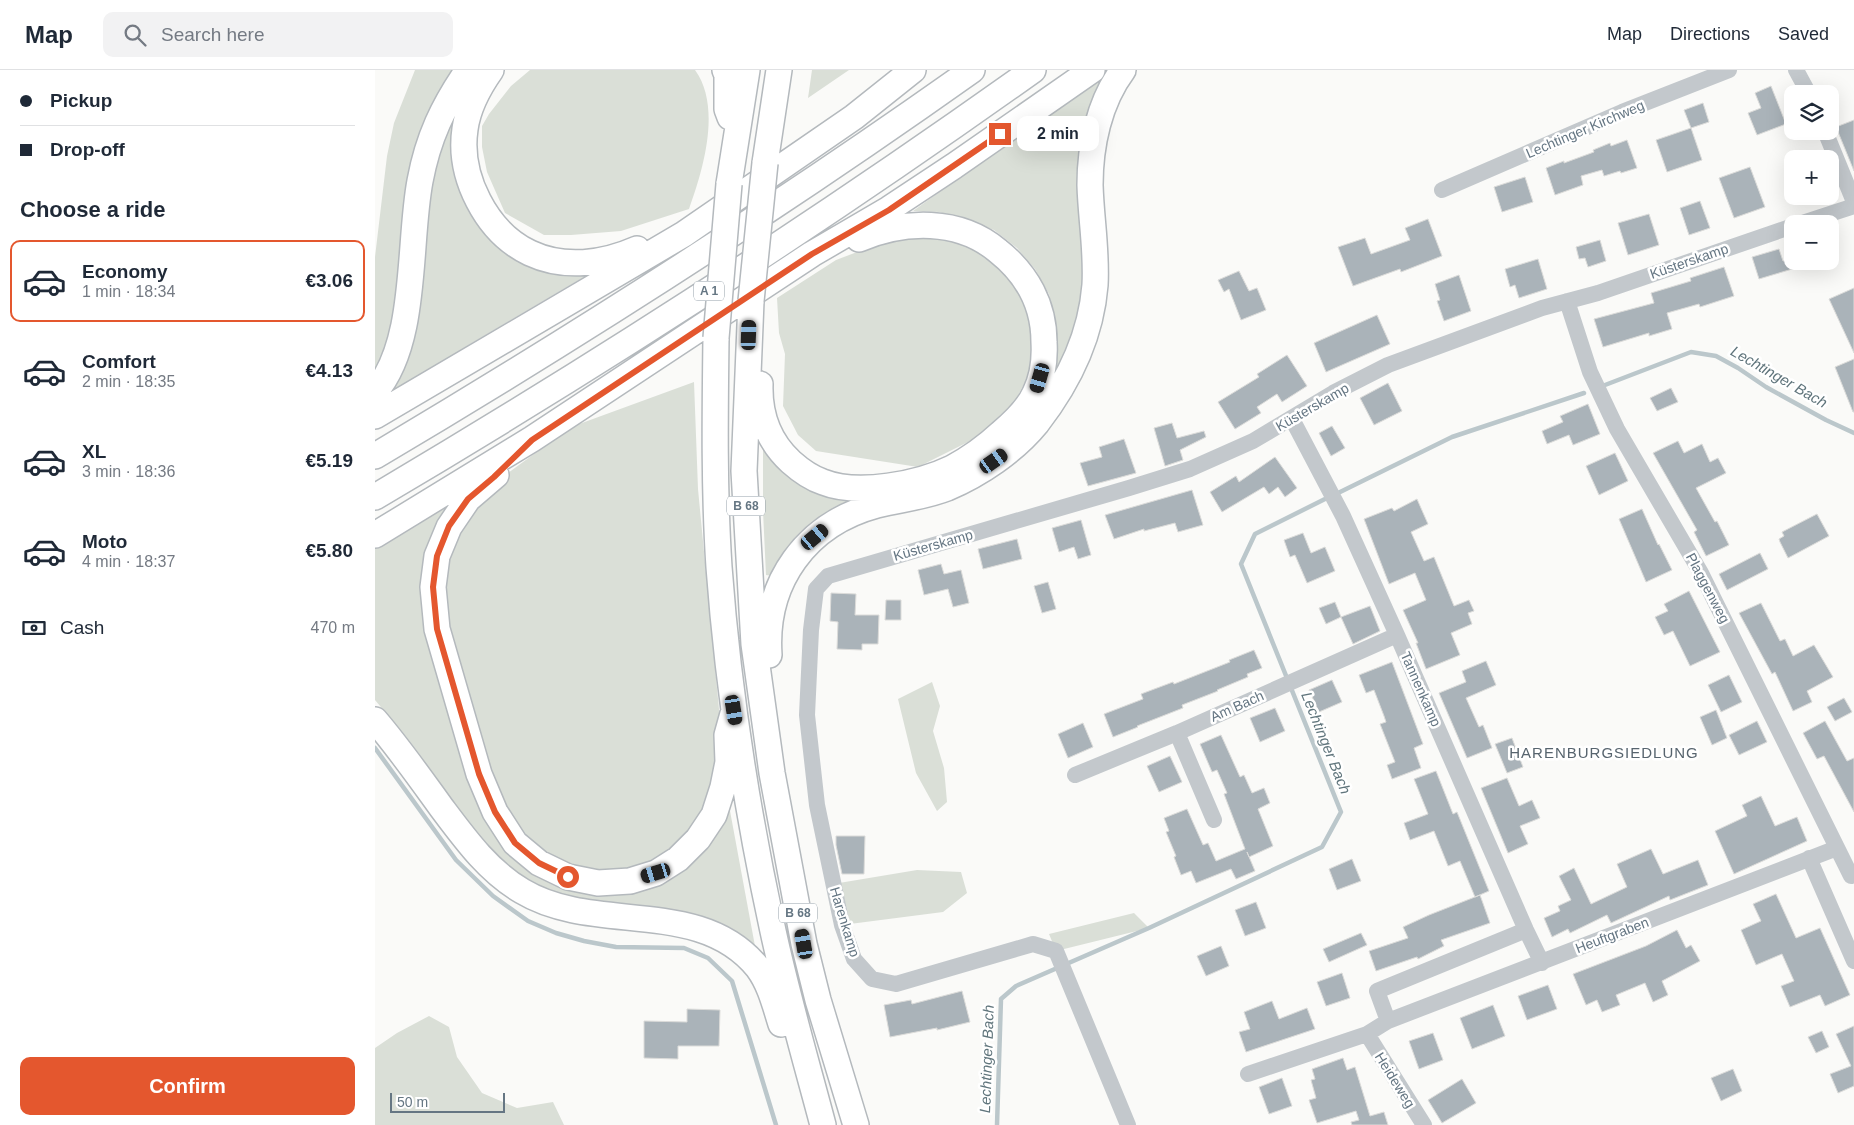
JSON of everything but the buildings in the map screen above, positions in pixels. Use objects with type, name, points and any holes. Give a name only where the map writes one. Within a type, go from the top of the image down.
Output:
[{"type":"highway","points":[[375,392],[391,366],[400,340],[406,312],[420,184],[427,152],[436,124],[451,95],[468,70]]},
{"type":"highway","points":[[491,70],[483,81],[470,108],[465,130],[465,154],[470,180],[482,206],[498,229],[513,243],[530,253],[553,261],[597,262],[619,257],[666,235],[684,234]]},
{"type":"highway","points":[[725,70],[727,75],[727,109],[736,134]]},
{"type":"highway","name":"B 68","points":[[747,70],[729,184],[716,338],[715,458],[719,566],[734,710],[751,819],[773,933],[823,1125]]},
{"type":"highway","name":"B 68","points":[[779,70],[765,163],[751,308],[744,471],[754,644],[772,773],[804,944],[817,1000],[856,1125]]},
{"type":"highway","points":[[375,416],[684,234],[854,117],[913,70]]},
{"type":"highway","name":"A 1","points":[[375,456],[547,353],[700,255],[827,171],[972,70]]},
{"type":"highway","name":"A 1","points":[[375,498],[489,430],[716,286],[829,212],[1033,70]]},
{"type":"highway","points":[[375,535],[532,440],[812,254],[913,193],[1092,70]]},
{"type":"highway","points":[[761,696],[770,674],[768,641],[772,607],[783,576],[805,545],[824,529],[851,514],[877,505],[919,498],[949,487],[981,470],[1007,452],[1035,425],[1061,391],[1078,356],[1090,319],[1095,285],[1096,258],[1090,186],[1091,155],[1097,126],[1107,98],[1123,70]]},
{"type":"highway","points":[[751,308],[761,331],[760,399],[765,425],[779,451],[800,469],[823,482],[849,488],[878,487],[915,481],[951,468],[989,444],[1017,420],[1035,394],[1045,363],[1044,330],[1037,301],[1026,278],[1002,253],[988,242],[963,231],[936,225],[910,225],[879,230],[835,251],[812,254]]},
{"type":"highway","points":[[532,440],[468,499],[449,526],[437,556],[433,587],[437,629],[479,774],[495,812],[515,843],[539,863],[568,877],[598,883],[630,881],[656,873],[678,859],[698,839],[714,815],[723,787],[728,762],[727,735],[734,710]]},
{"type":"highway","points":[[375,720],[391,738],[471,847],[494,871],[523,892],[551,905],[582,913],[664,921],[692,926],[718,935],[739,950],[758,969],[769,987],[812,1125]]},
{"type":"street","name":"Lechtinger Kirchweg","points":[[1442,190],[1622,112],[1729,70]]},
{"type":"street","points":[[1796,70],[1804,85]]},
{"type":"street","points":[[1824,215],[1854,204],[1829,140]]},
{"type":"street","name":"Küsterskamp","points":[[828,576],[1190,469],[1253,441],[1333,394],[1389,365],[1542,308],[1598,292],[1784,229]]},
{"type":"street","name":"Plaggenweg","points":[[1567,301],[1590,372],[1617,429],[1701,573],[1852,875]]},
{"type":"street","name":"Tannenkamp","points":[[1292,419],[1343,516],[1542,963]]},
{"type":"street","name":"Harenkamp","points":[[828,576],[816,590],[811,630],[807,716],[817,804],[839,908],[854,959],[872,979],[896,984],[1033,944],[1056,950],[1128,1125]]},
{"type":"street","name":"Am Bach","points":[[1075,775],[1177,733],[1397,635]]},
{"type":"street","points":[[1177,733],[1214,820]]},
{"type":"street","name":"Heuftgraben","points":[[1248,1074],[1367,1034],[1388,1021],[1837,848]]},
{"type":"street","points":[[1809,858],[1854,961]]},
{"type":"street","points":[[1388,1021],[1377,990],[1526,930]]},
{"type":"street","name":"Heideweg","points":[[1367,1034],[1424,1125]]},
{"type":"shaded area","points":[[415,70],[461,70],[399,308],[375,379],[375,257],[387,156],[394,123]]},
{"type":"shaded area","points":[[530,70],[695,70],[703,85],[709,120],[700,176],[689,209],[621,231],[571,235],[544,235],[505,213],[487,172],[482,147],[482,126],[511,86]]},
{"type":"shaded area","points":[[812,70],[849,70],[808,98]]},
{"type":"shaded area","points":[[1109,70],[1079,317],[1067,351],[1048,390],[1057,361],[1055,324],[1049,294],[1035,269],[1017,248],[994,230],[966,219],[939,212],[913,211]]},
{"type":"shaded area","points":[[463,105],[487,227],[594,271],[472,343],[378,403],[431,170],[448,120]]},
{"type":"shaded area","points":[[902,235],[949,238],[987,253],[1021,289],[1034,326],[1034,365],[1014,403],[976,438],[918,467],[816,451],[798,435],[783,406],[785,354],[779,333],[777,298],[836,260]]},
{"type":"shaded area","points":[[694,382],[698,489],[723,751],[715,798],[672,857],[638,869],[608,873],[580,871],[549,855],[523,834],[502,802],[470,709],[442,602],[443,562],[458,523],[493,484],[571,427]]},
{"type":"shaded area","points":[[763,448],[769,448],[776,458],[889,494],[827,516],[794,541],[772,576],[766,575]]},
{"type":"shaded area","points":[[455,499],[436,535],[467,760],[547,875],[656,879],[728,800],[757,957],[610,907],[548,891],[517,875],[483,841],[400,730],[375,700],[375,545]]},
{"type":"shaded area","points":[[932,682],[940,706],[933,731],[944,768],[947,802],[937,811],[916,773],[898,699]]},
{"type":"shaded area","points":[[917,870],[961,872],[967,893],[943,912],[842,925],[833,884]]},
{"type":"shaded area","points":[[1134,913],[1149,928],[1056,951],[1049,934]]},
{"type":"shaded area","points":[[429,1016],[449,1027],[457,1057],[482,1093],[517,1108],[553,1102],[564,1125],[375,1125],[375,1048],[397,1033]]},
{"type":"waterway","name":"Lechtinger Bach","points":[[1605,385],[1691,352],[1716,356],[1766,387],[1854,433]]},
{"type":"waterway","name":"Lechtinger Bach","points":[[1336,494],[1452,437],[1584,393]]},
{"type":"waterway","name":"Lechtinger Bach","points":[[997,1125],[1001,999],[1016,986],[1149,928],[1322,847],[1341,812],[1241,564],[1255,534],[1329,497]]},
{"type":"waterway","points":[[375,748],[456,860],[493,896],[528,921],[556,933],[584,941],[616,947],[684,948],[708,958],[732,981],[776,1125]]},
{"type":"district","name":"HARENBURGSIEDLUNG","points":[[1604,753]]},
{"type":"route","points":[[568,877],[539,863],[515,843],[495,812],[479,774],[437,629],[433,587],[437,556],[449,526],[468,499],[532,440],[812,254],[889,210],[1000,134]]}]
